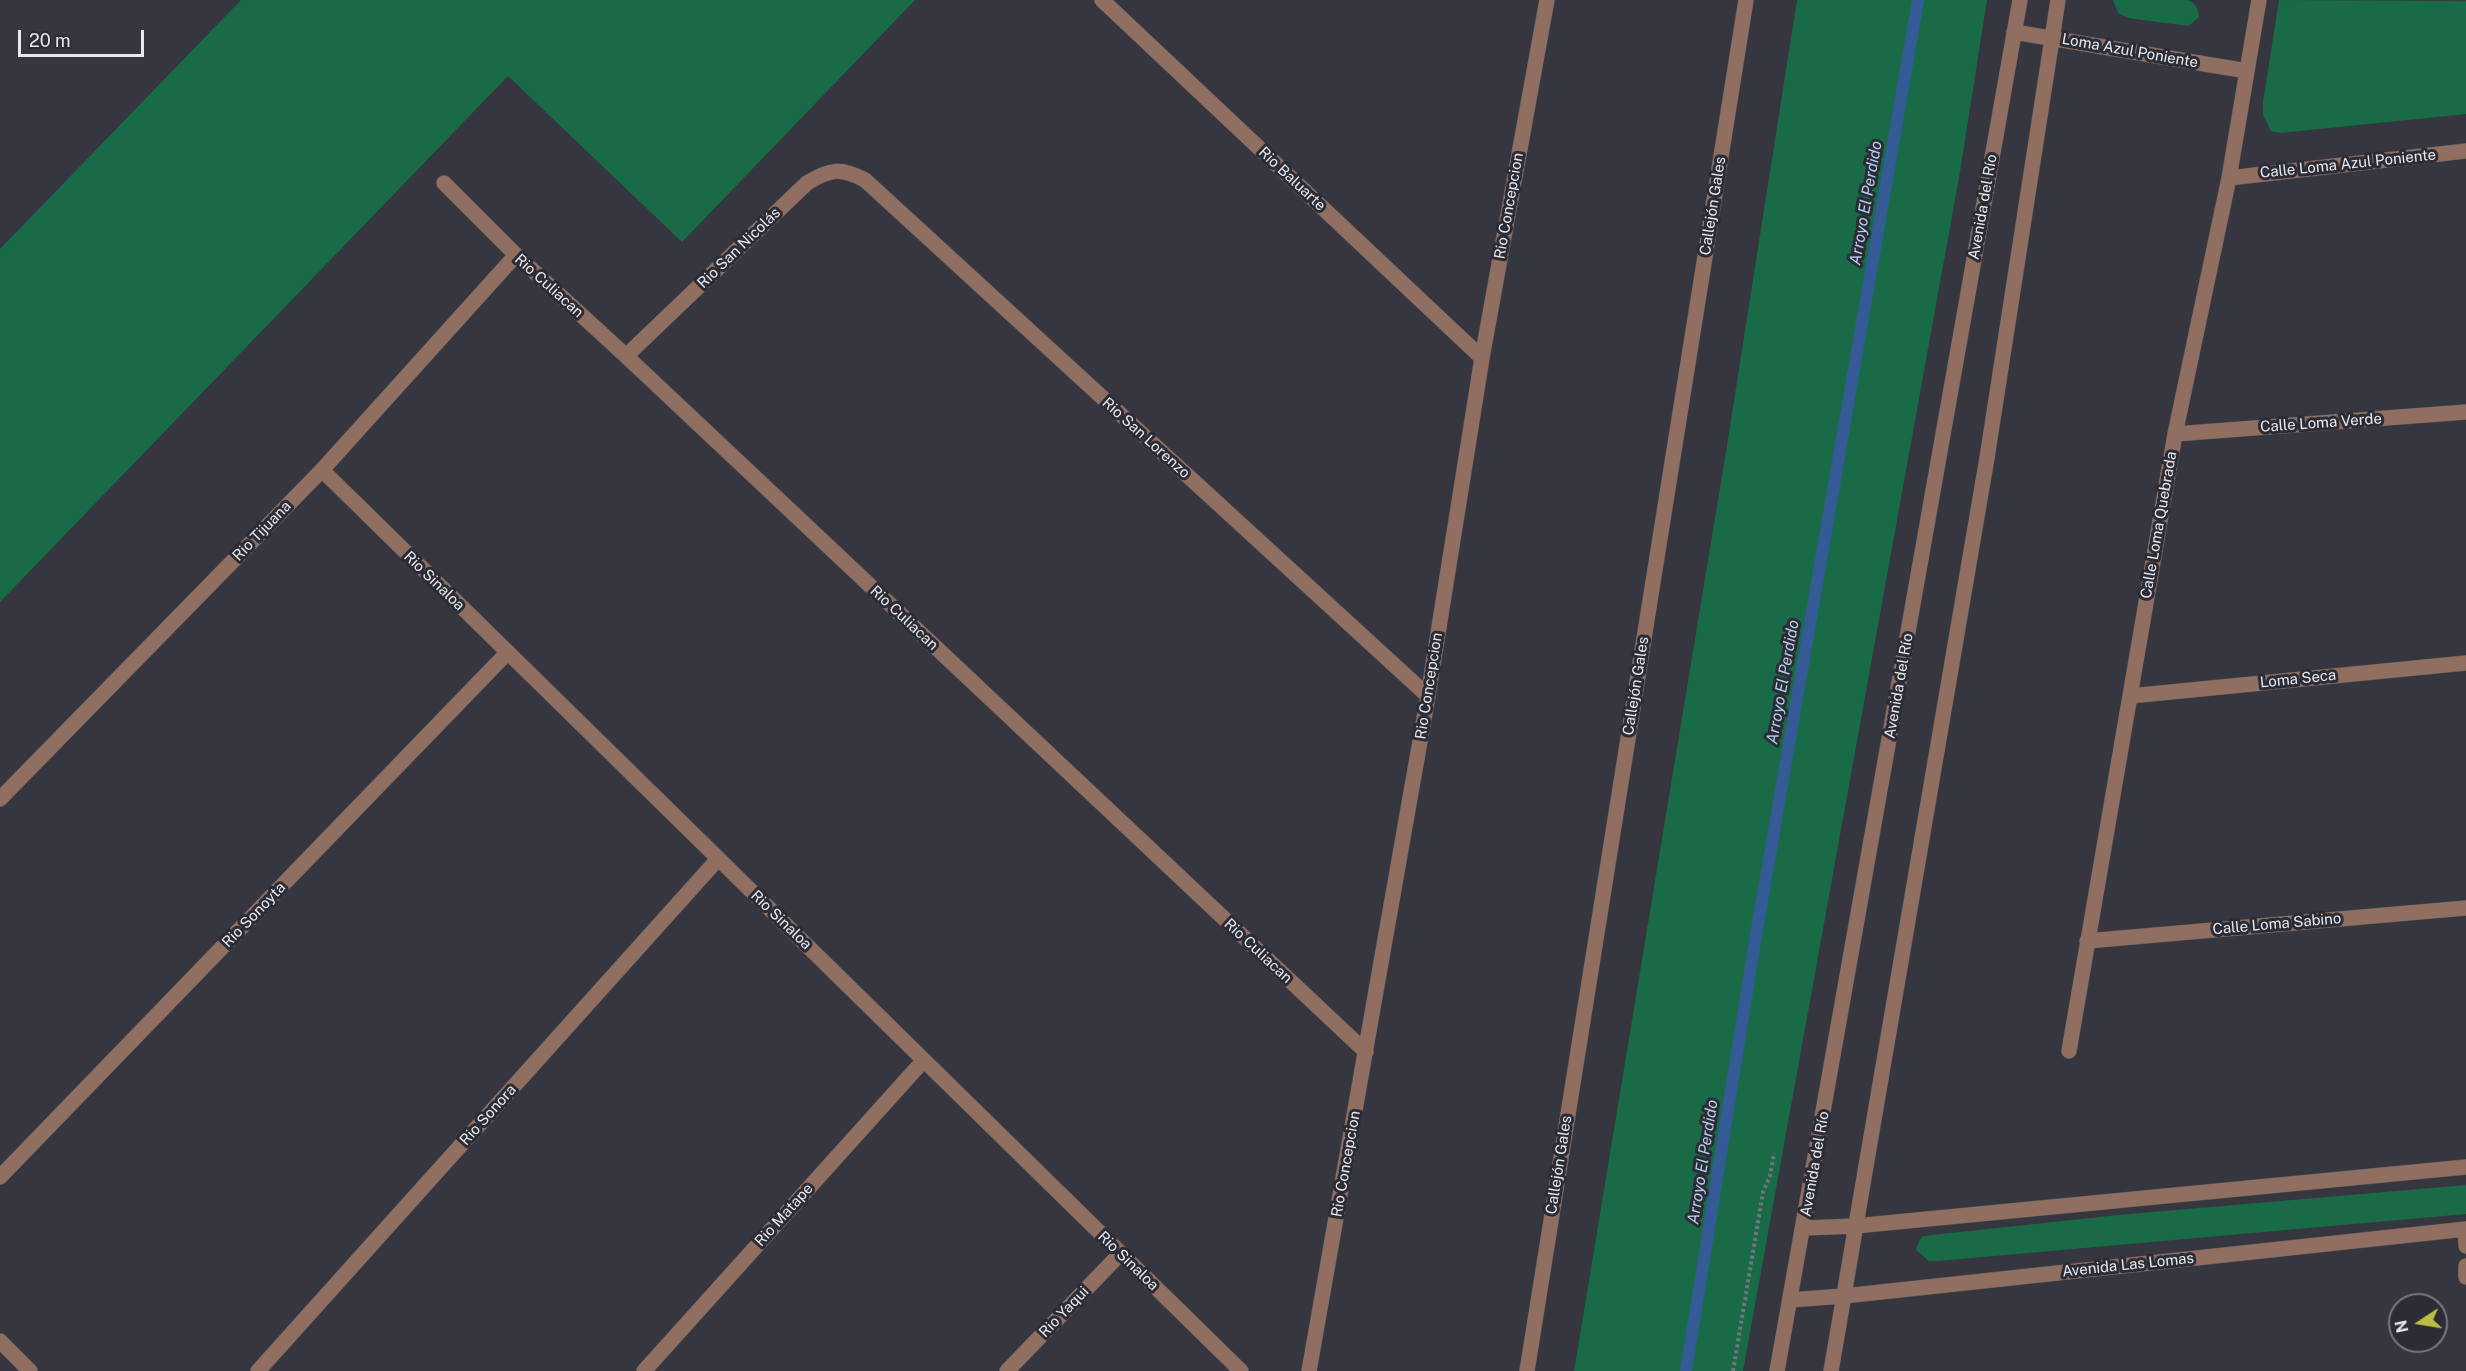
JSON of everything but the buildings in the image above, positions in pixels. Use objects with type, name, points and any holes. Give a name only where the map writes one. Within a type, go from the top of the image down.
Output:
[{"type":"street","name":"Rio Baluarte","points":[[1102,0],[1482,358]]},
{"type":"street","name":"Rio Concepcion","points":[[1309,1371],[1428,696],[1482,358],[1546,0]]},
{"type":"street","name":"Callejón Gales","points":[[1527,1371],[1746,0]]},
{"type":"street","name":"Avenida del Río","points":[[1778,1371],[2020,0]]},
{"type":"street","points":[[1831,1371],[1985,470],[2058,0]]},
{"type":"street","name":"Calle Loma Quebrada","points":[[2069,1051],[2175,435],[2229,178],[2259,0]]},
{"type":"street","name":"Loma Azul Poniente","points":[[2014,32],[2247,71]]},
{"type":"street","name":"Calle Loma Azul Poniente","points":[[2229,178],[2466,151]]},
{"type":"street","name":"Rio San Nicolás","points":[[626,356],[807,183],[834,170],[848,171],[865,180]]},
{"type":"street","name":"Rio San Lorenzo","points":[[865,180],[1428,696]]},
{"type":"street","name":"Rio Culiacan","points":[[444,183],[516,255],[1366,1052]]},
{"type":"street","name":"Rio Tijuana","points":[[0,799],[322,470],[516,255]]},
{"type":"street","name":"Calle Loma Verde","points":[[2175,435],[2466,412]]},
{"type":"street","name":"Rio Sinaloa","points":[[322,470],[1241,1371]]},
{"type":"street","name":"Rio Sonoyta","points":[[0,1177],[507,652]]},
{"type":"street","name":"Loma Seca","points":[[2130,696],[2466,663]]},
{"type":"street","name":"Rio Sonora","points":[[258,1371],[718,859]]},
{"type":"street","name":"Calle Loma Sabino","points":[[2087,940],[2466,908]]},
{"type":"street","name":"Rio Matape","points":[[644,1371],[924,1060]]},
{"type":"street","points":[[1804,1228],[1855,1226],[2466,1167]]},
{"type":"street","points":[[2465,1229],[2466,1246]]},
{"type":"street","name":"Avenida Las Lomas","points":[[1790,1300],[2465,1229]]},
{"type":"street","name":"Rio Yaqui","points":[[1007,1371],[1120,1254]]},
{"type":"street","points":[[2466,1266],[2466,1277]]},
{"type":"street","points":[[0,1341],[30,1371]]},
{"type":"path","points":[[1733,1371],[1763,1192],[1770,1176],[1774,1153]]},
{"type":"green space","points":[[241,0],[915,0],[682,242],[508,76],[0,602],[0,249]]},
{"type":"green space","points":[[1797,0],[1987,0],[1960,172],[1743,1371],[1574,1371],[1725,458]]},
{"type":"green space","points":[[2113,0],[2187,0],[2196,6],[2199,17],[2189,26],[2128,18],[2118,13]]},
{"type":"green space","points":[[2279,0],[2466,1],[2466,114],[2280,133],[2271,131],[2263,115],[2263,102]]},
{"type":"green space","points":[[2466,1185],[2466,1214],[1938,1261],[1929,1261],[1916,1250],[1923,1236],[2118,1215]]},
{"type":"waterway","name":"Arroyo El Perdido","points":[[1686,1371],[1756,935],[1918,0]]}]
